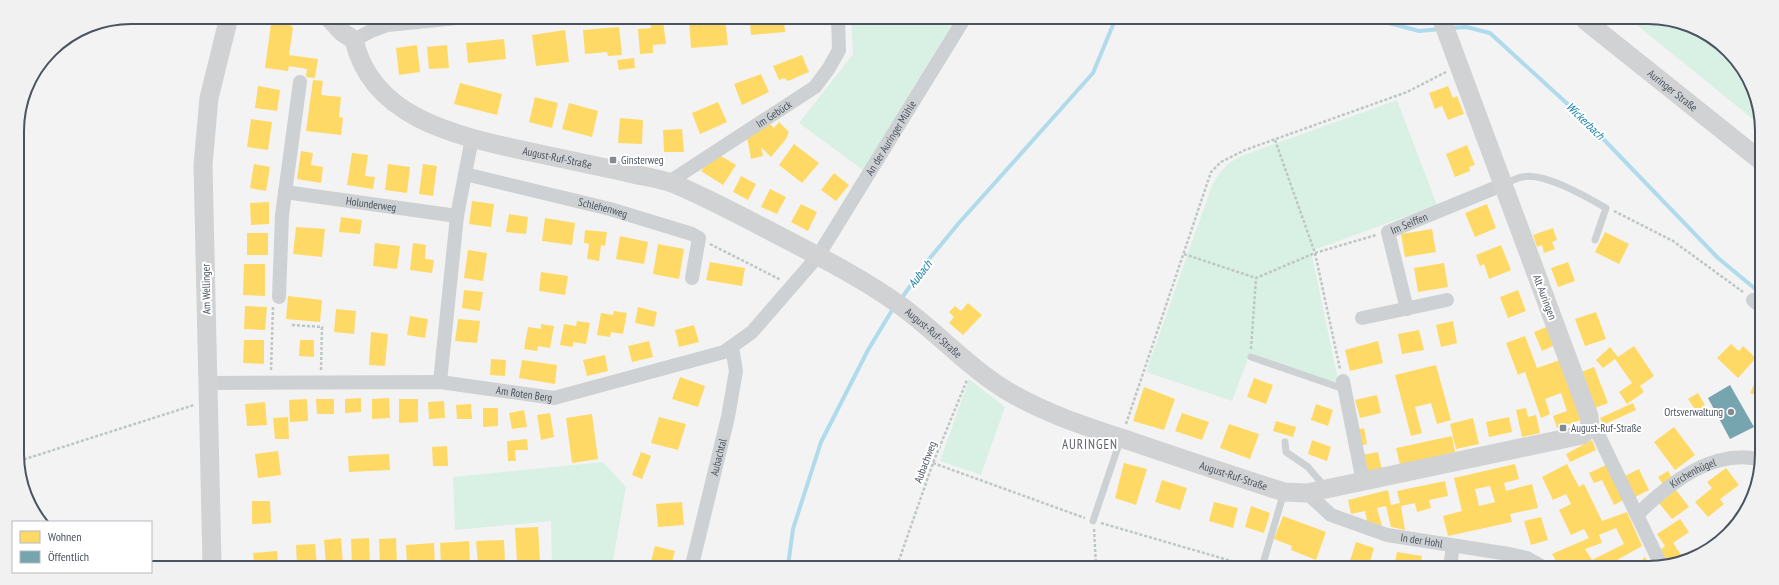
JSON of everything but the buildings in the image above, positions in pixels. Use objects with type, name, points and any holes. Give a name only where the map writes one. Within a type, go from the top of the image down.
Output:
[{"type":"street","name":"Am Wellinger","points":[[212,561],[203,165],[210,98],[227,24]]},
{"type":"street","points":[[335,24],[342,32],[354,40],[371,31],[388,25],[398,24]]},
{"type":"street","name":"Im Gebück","points":[[669,182],[816,87],[840,50],[838,24]]},
{"type":"street","name":"An der Auringer Mühle","points":[[818,256],[961,24]]},
{"type":"street","name":"Alt Auringen","points":[[1443,24],[1589,416],[1590,427],[1598,434],[1638,514],[1659,560]]},
{"type":"street","name":"Auringer Straße","points":[[1590,24],[1755,156]]},
{"type":"street","name":"August-Ruf-Straße","points":[[354,40],[358,56],[367,76],[381,92],[400,108],[424,122],[441,129],[472,138],[669,182],[704,197],[854,275],[928,326],[973,365],[1006,390],[1030,404],[1058,416],[1121,438],[1284,492],[1307,493],[1363,482],[1582,435],[1590,427]]},
{"type":"street","points":[[276,302],[282,216],[300,82]]},
{"type":"street","points":[[440,382],[457,216],[472,138]]},
{"type":"street","name":"Schlehenweg","points":[[465,174],[610,209],[692,234],[699,238]]},
{"type":"street","name":"Im Seiffen","points":[[1407,309],[1388,232],[1502,185]]},
{"type":"street","name":"Holunderweg","points":[[285,192],[457,216]]},
{"type":"street","points":[[692,278],[699,238]]},
{"type":"street","name":"Am Roten Berg","points":[[208,391],[271,382],[440,382],[554,398],[724,352],[752,332],[818,256]]},
{"type":"street","points":[[1362,318],[1447,300]]},
{"type":"street","name":"Aubachtal","points":[[693,561],[729,409],[736,370],[732,347]]},
{"type":"street","points":[[1344,385],[1363,482]]},
{"type":"street","name":"Kirchenhügel","points":[[1638,514],[1659,493],[1688,475],[1714,462],[1732,457],[1755,459]]},
{"type":"street","name":"In der Hohl","points":[[1307,493],[1331,515],[1380,533],[1510,554],[1522,561]]},
{"type":"street","points":[[1451,561],[1453,546]]},
{"type":"lane","points":[[1502,185],[1523,176],[1543,178],[1567,187],[1606,208],[1595,240]]},
{"type":"lane","points":[[1251,357],[1344,385]]},
{"type":"lane","points":[[1093,521],[1121,438]]},
{"type":"lane","points":[[1284,442],[1286,452],[1308,467],[1326,489]]},
{"type":"lane","points":[[1264,561],[1284,492]]},
{"type":"path","points":[[1121,438],[1212,172],[1221,162],[1230,156],[1407,92],[1458,64]]},
{"type":"path","points":[[1275,140],[1315,253],[1344,385]]},
{"type":"path","points":[[1606,208],[1673,241],[1755,302]]},
{"type":"path","points":[[1184,254],[1256,278],[1315,253],[1388,232]]},
{"type":"path","points":[[699,238],[792,286]]},
{"type":"path","points":[[1251,357],[1256,278]]},
{"type":"path","points":[[271,382],[276,302]]},
{"type":"path","points":[[292,325],[322,327],[321,382]]},
{"type":"path","name":"Aubachweg","points":[[899,561],[933,462],[973,365]]},
{"type":"path","points":[[24,459],[208,391]]},
{"type":"path","points":[[1093,521],[1096,561]]},
{"type":"green space","points":[[851,24],[952,24],[863,170],[799,123],[853,54]]},
{"type":"green space","points":[[1636,24],[1662,25],[1675,28],[1689,32],[1707,42],[1728,61],[1737,72],[1749,97],[1755,121]]},
{"type":"green space","points":[[1397,100],[1437,205],[1311,251],[1339,384],[1250,353],[1232,401],[1146,372],[1212,185],[1224,168],[1241,156]]},
{"type":"green space","points":[[969,379],[1005,407],[981,475],[940,461]]},
{"type":"green space","points":[[603,462],[626,487],[613,561],[552,561],[551,521],[455,530],[453,477]]},
{"type":"waterway","name":"Aubach","points":[[901,299],[930,258],[958,224],[1093,73],[1113,24]]},
{"type":"waterway","name":"Wickerbach","points":[[1393,24],[1419,31],[1441,29]]},
{"type":"waterway","name":"Wickerbach","points":[[1451,28],[1466,27],[1490,33],[1584,119],[1718,258],[1755,289]]},
{"type":"waterway","name":"Aubach","points":[[789,561],[793,529],[821,442],[868,350],[894,307]]},
{"type":"place","name":"Ginsterweg","points":[[613,160]]},
{"type":"place","name":"Ortsverwaltung","points":[[1731,412]]},
{"type":"place","name":"August-Ruf-Straße","points":[[1563,428]]},
{"type":"district","name":"AURINGEN","points":[[1090,444]]}]
